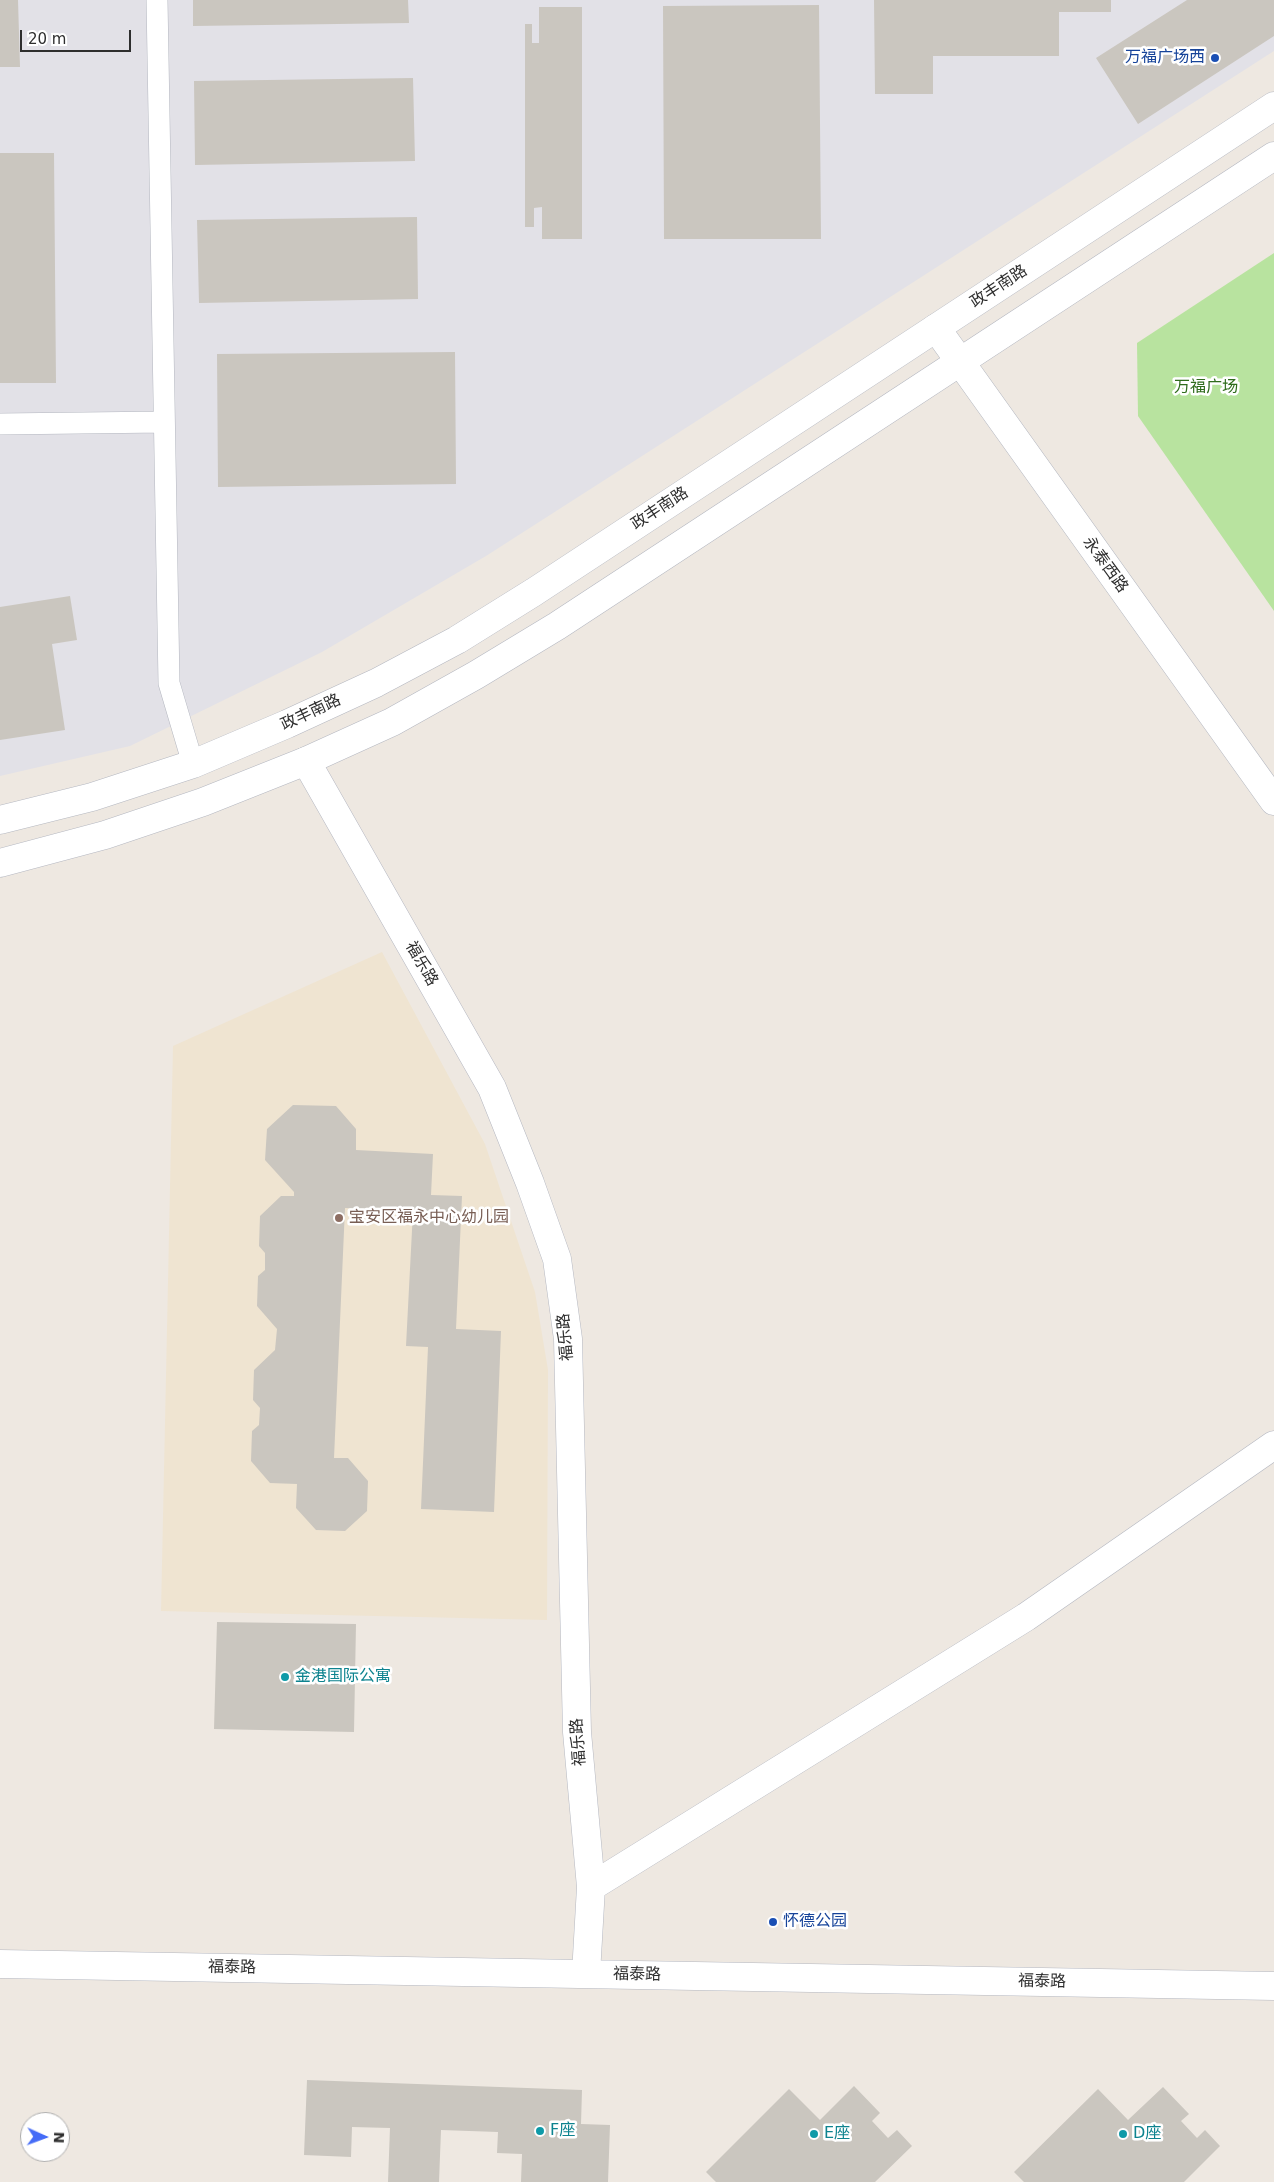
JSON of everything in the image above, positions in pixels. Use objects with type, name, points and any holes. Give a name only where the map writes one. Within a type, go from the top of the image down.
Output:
[{"type":"street","name":"政丰南路","points":[[0,820],[92,797],[193,764],[288,724],[376,683],[456,640],[542,587],[1274,106]]},
{"type":"street","points":[[0,863],[104,835],[203,802],[306,762],[392,722],[476,676],[557,626],[1274,156]]},
{"type":"street","name":"永泰西路","points":[[936,328],[1274,801]]},
{"type":"street","name":"福乐路","points":[[306,762],[492,1088],[530,1183],[557,1259],[568,1339],[577,1732],[591,1887],[586,1974]]},
{"type":"street","points":[[591,1887],[1026,1617],[1274,1445]]},
{"type":"street","name":"福泰路","points":[[0,1964],[1274,1986]]},
{"type":"lane","points":[[157,0],[169,683],[193,764]]},
{"type":"lane","points":[[0,424],[164,422]]},
{"type":"shaded area","points":[[0,0],[1274,0],[1274,51],[486,556],[322,652],[130,746],[0,776]]},
{"type":"shaded area","name":"宝安区福永中心幼儿园","points":[[382,952],[485,1144],[535,1292],[548,1370],[547,1620],[161,1611],[173,1046]]},
{"type":"green space","name":"万福广场","points":[[1274,253],[1274,611],[1138,416],[1137,343]]},
{"type":"building","points":[[0,0],[18,0],[20,67],[0,67]]},
{"type":"building","points":[[193,0],[408,0],[409,23],[193,26]]},
{"type":"building","points":[[874,0],[1111,0],[1111,12],[1059,12],[1059,56],[933,56],[933,94],[875,94]]},
{"type":"building","points":[[1187,0],[1274,0],[1274,36],[1138,124],[1096,58]]},
{"type":"building","points":[[819,5],[821,239],[664,239],[663,6]]},
{"type":"building","points":[[539,7],[582,7],[582,239],[542,239],[542,207],[534,208],[534,227],[525,227],[525,24],[532,24],[532,43],[539,43]]},
{"type":"building","points":[[413,78],[415,161],[195,165],[194,81]]},
{"type":"building","points":[[0,153],[54,153],[56,383],[0,383]]},
{"type":"building","points":[[417,217],[418,299],[199,303],[197,220]]},
{"type":"building","points":[[455,352],[456,484],[218,487],[217,354]]},
{"type":"building","points":[[70,596],[77,640],[52,644],[65,730],[0,740],[0,607]]},
{"type":"building","points":[[293,1105],[336,1106],[356,1129],[356,1150],[433,1154],[431,1195],[462,1196],[456,1329],[501,1331],[494,1512],[421,1509],[428,1347],[406,1346],[413,1211],[345,1208],[334,1458],[348,1458],[368,1481],[367,1511],[345,1531],[316,1530],[296,1508],[297,1484],[270,1483],[251,1461],[252,1431],[259,1425],[260,1408],[253,1400],[254,1370],[275,1350],[277,1329],[257,1306],[258,1276],[265,1270],[265,1253],[259,1246],[260,1216],[281,1196],[294,1196],[294,1192],[265,1160],[267,1129]]},
{"type":"building","name":"金港国际公寓","points":[[217,1622],[356,1624],[354,1732],[214,1729]]},
{"type":"building","name":"F座","points":[[307,2080],[582,2090],[581,2124],[610,2125],[608,2182],[521,2182],[522,2154],[497,2153],[498,2132],[441,2130],[439,2182],[388,2182],[390,2128],[352,2127],[351,2157],[304,2155]]},
{"type":"building","name":"E座","points":[[854,2086],[880,2113],[872,2121],[888,2138],[897,2130],[912,2146],[875,2182],[716,2182],[706,2172],[789,2089],[820,2120]]},
{"type":"building","name":"D座","points":[[1163,2087],[1189,2114],[1181,2121],[1197,2138],[1205,2130],[1220,2146],[1184,2182],[1024,2182],[1014,2172],[1098,2089],[1128,2120]]},
{"type":"place","name":"万福广场西","points":[[1215,58]]},
{"type":"place","name":"宝安区福永中心幼儿园","points":[[339,1218]]},
{"type":"place","name":"金港国际公寓","points":[[285,1677]]},
{"type":"place","name":"怀德公园","points":[[773,1922]]},
{"type":"place","name":"F座","points":[[540,2131]]},
{"type":"place","name":"E座","points":[[814,2134]]},
{"type":"place","name":"D座","points":[[1123,2134]]}]
